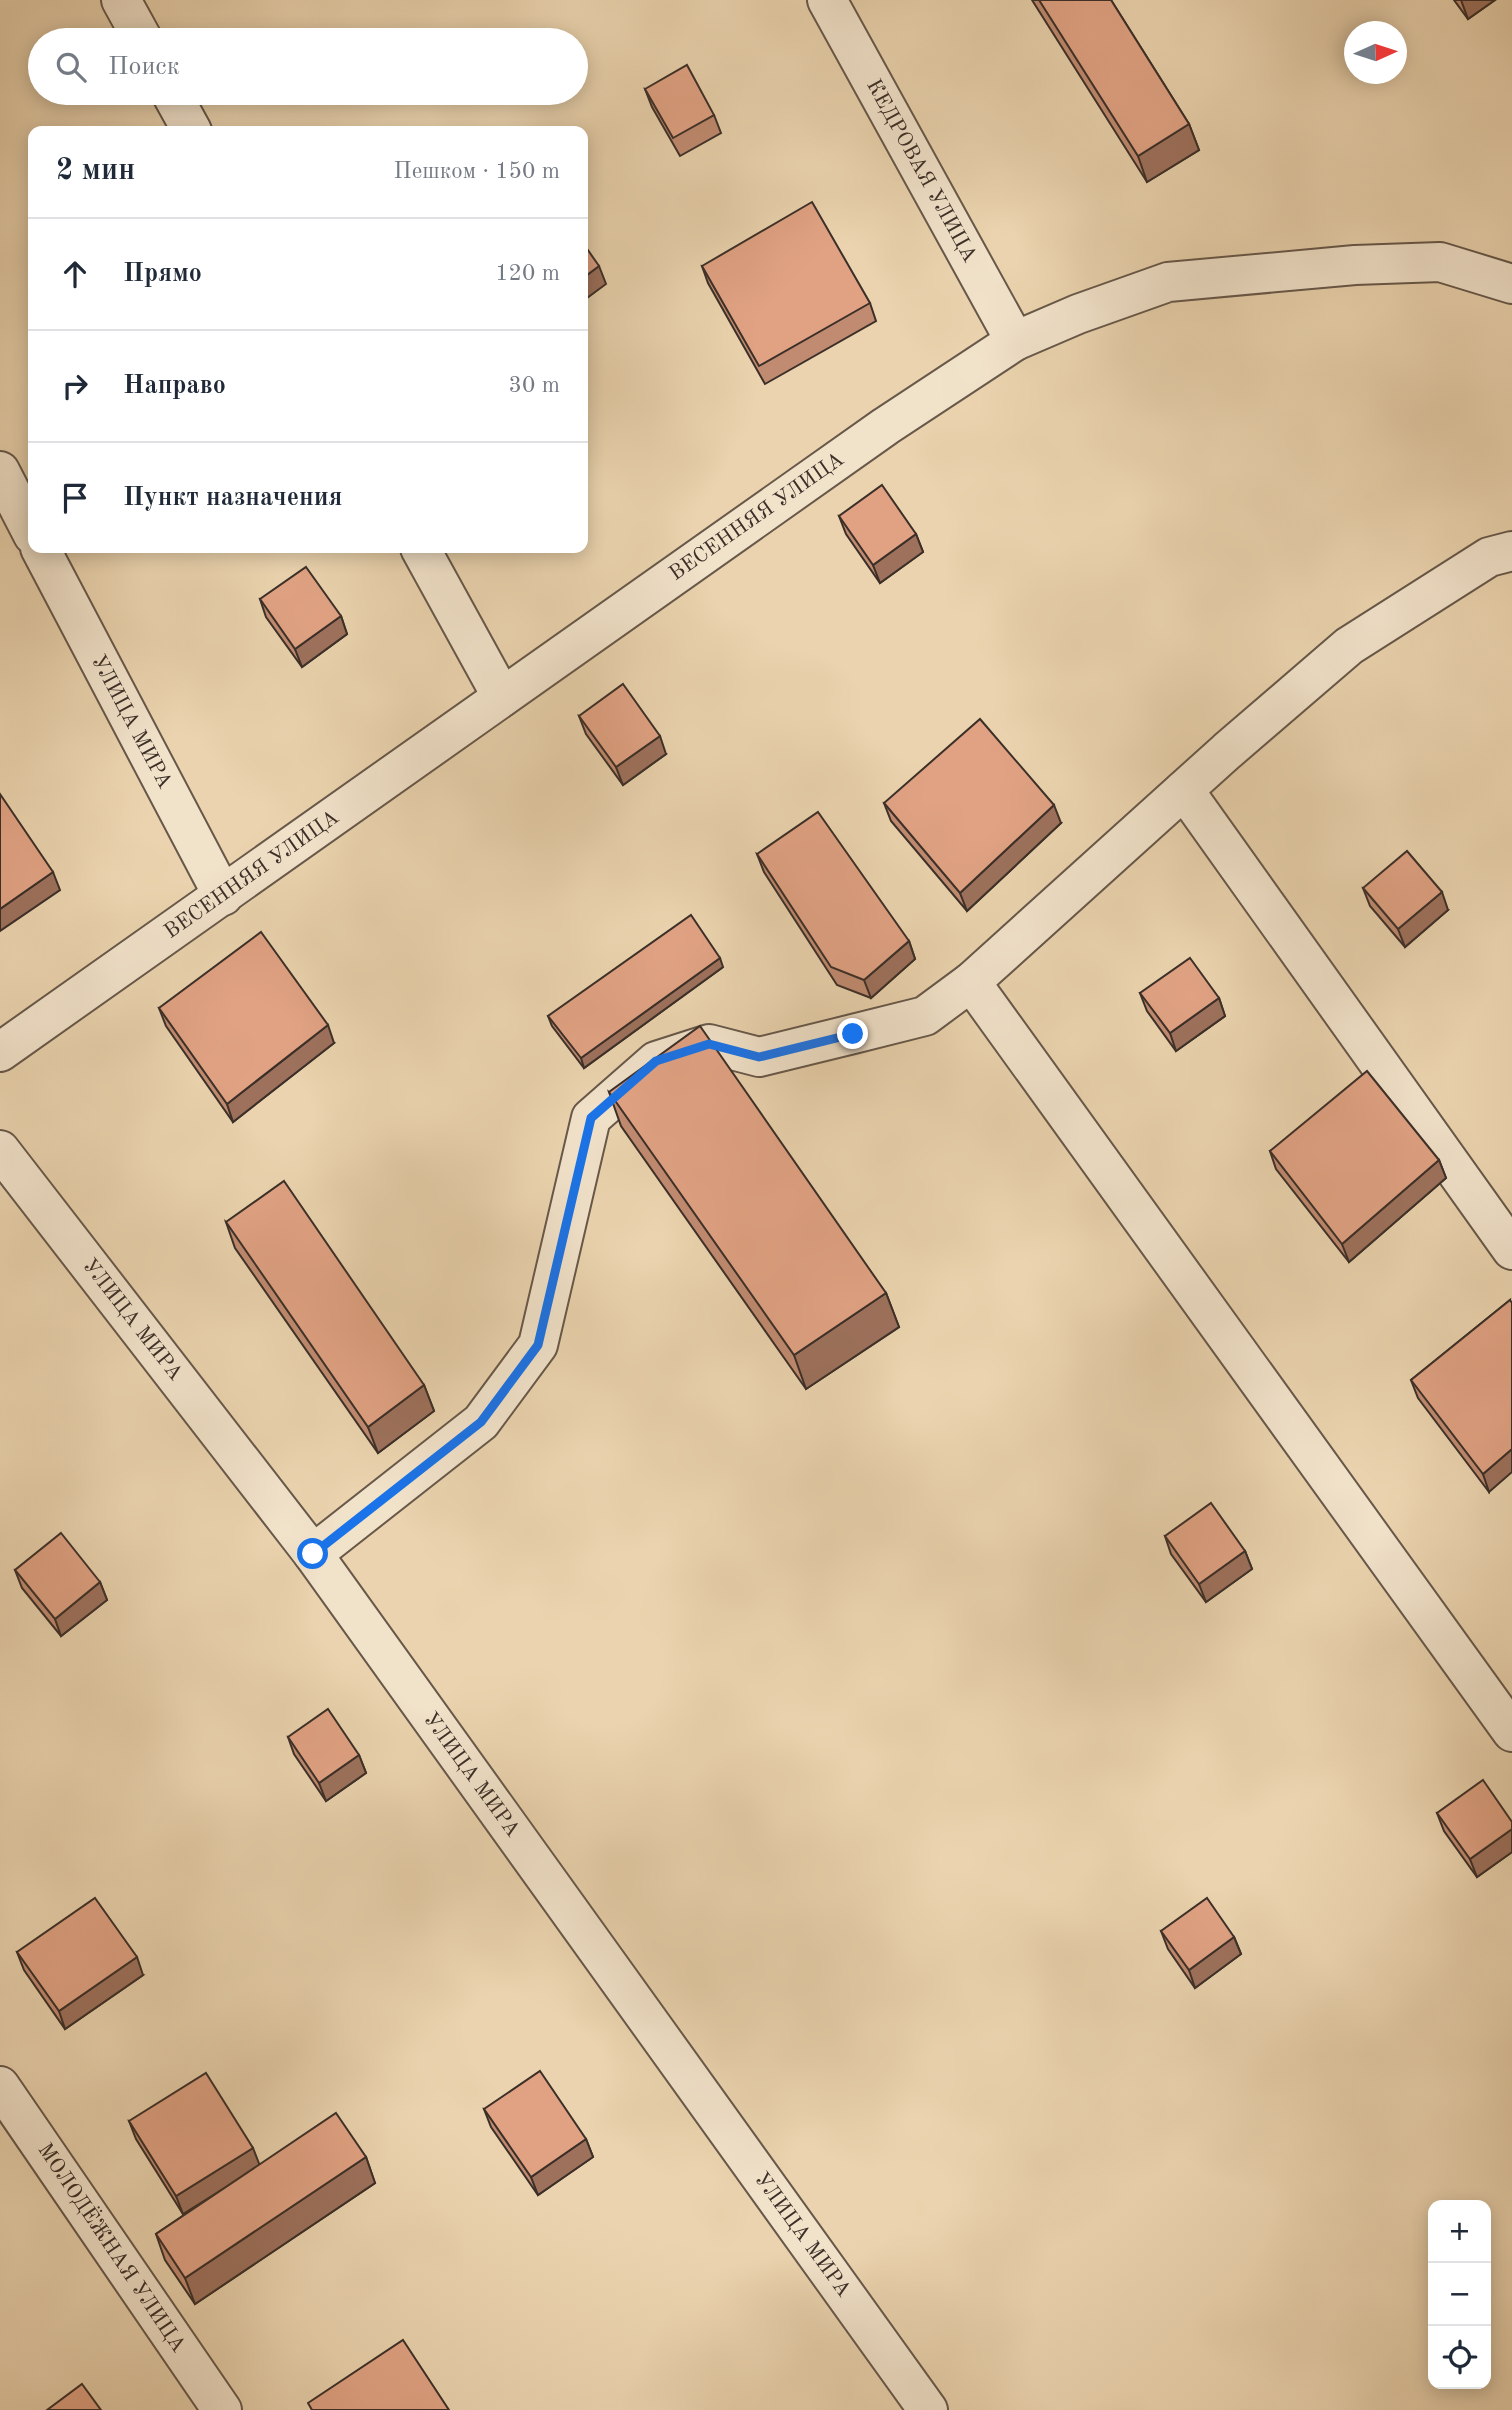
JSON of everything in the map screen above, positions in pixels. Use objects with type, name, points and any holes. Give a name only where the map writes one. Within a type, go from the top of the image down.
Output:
[{"type":"street","points":[[121,0],[136,28]]},
{"type":"street","name":"КЕДРОВАЯ УЛИЦА","points":[[827,0],[1015,341]]},
{"type":"street","points":[[178,105],[189,126]]},
{"type":"street","name":"ВЕСЕННЯЯ УЛИЦА","points":[[0,1052],[886,426],[1015,341],[1078,314],[1168,282],[1355,265],[1440,262],[1512,284]]},
{"type":"street","points":[[0,471],[28,525]]},
{"type":"street","points":[[313,1554],[481,1422],[538,1345],[591,1118],[656,1061],[709,1044],[759,1057],[925,1016],[971,982],[1349,646],[1489,557],[1512,551]]},
{"type":"street","name":"УЛИЦА МИРА","points":[[43,553],[223,896]]},
{"type":"street","points":[[424,553],[502,697]]},
{"type":"street","points":[[1184,790],[1512,1250]]},
{"type":"street","points":[[971,982],[1512,1732]]},
{"type":"street","name":"УЛИЦА МИРА","points":[[0,1150],[313,1554],[928,2410]]},
{"type":"street","name":"МОЛОДЁЖНАЯ УЛИЦА","points":[[0,2086],[222,2410]]},
{"type":"building","points":[[1039,0],[1111,0],[1189,124],[1138,156]]},
{"type":"building","points":[[687,65],[714,115],[673,138],[645,89]]},
{"type":"building","points":[[812,202],[870,303],[759,366],[702,266]]},
{"type":"building","points":[[588,250],[599,266],[588,274]]},
{"type":"building","points":[[882,485],[916,534],[873,565],[839,516]]},
{"type":"building","points":[[306,567],[341,616],[295,649],[260,599]]},
{"type":"building","points":[[623,684],[660,736],[616,767],[579,716]]},
{"type":"building","points":[[980,719],[1054,805],[960,893],[884,803]]},
{"type":"building","points":[[0,794],[53,872],[0,909]]},
{"type":"building","points":[[818,812],[909,941],[864,980],[831,967],[757,854]]},
{"type":"building","points":[[1407,851],[1442,892],[1398,929],[1363,888]]},
{"type":"building","points":[[691,915],[720,958],[581,1058],[548,1016]]},
{"type":"building","points":[[261,932],[328,1025],[227,1104],[159,1008]]},
{"type":"building","points":[[1190,958],[1219,998],[1170,1033],[1140,993]]},
{"type":"building","points":[[700,1026],[886,1293],[794,1355],[609,1092]]},
{"type":"building","points":[[1367,1071],[1439,1160],[1342,1244],[1270,1151]]},
{"type":"building","points":[[284,1181],[424,1385],[368,1427],[226,1222]]},
{"type":"building","points":[[1510,1300],[1512,1449],[1483,1474],[1411,1380]]},
{"type":"building","points":[[1211,1503],[1245,1551],[1199,1584],[1165,1536]]},
{"type":"building","points":[[61,1533],[100,1582],[55,1619],[15,1570]]},
{"type":"building","points":[[328,1709],[359,1755],[319,1783],[288,1737]]},
{"type":"building","points":[[1483,1780],[1512,1822],[1512,1829],[1470,1859],[1437,1813]]},
{"type":"building","points":[[95,1898],[137,1957],[59,2011],[17,1952]]},
{"type":"building","points":[[1207,1898],[1234,1937],[1189,1970],[1161,1931]]},
{"type":"building","points":[[540,2071],[586,2139],[531,2177],[484,2109]]},
{"type":"building","points":[[206,2073],[253,2148],[176,2196],[129,2121]]},
{"type":"building","points":[[336,2113],[366,2157],[185,2278],[156,2234]]},
{"type":"building","points":[[403,2340],[449,2410],[312,2410],[308,2403]]},
{"type":"building","points":[[82,2384],[101,2410],[47,2410]]},
{"type":"route","points":[[313,1554],[481,1422],[538,1345],[591,1118],[656,1061],[709,1044],[759,1057],[853,1034]]}]
